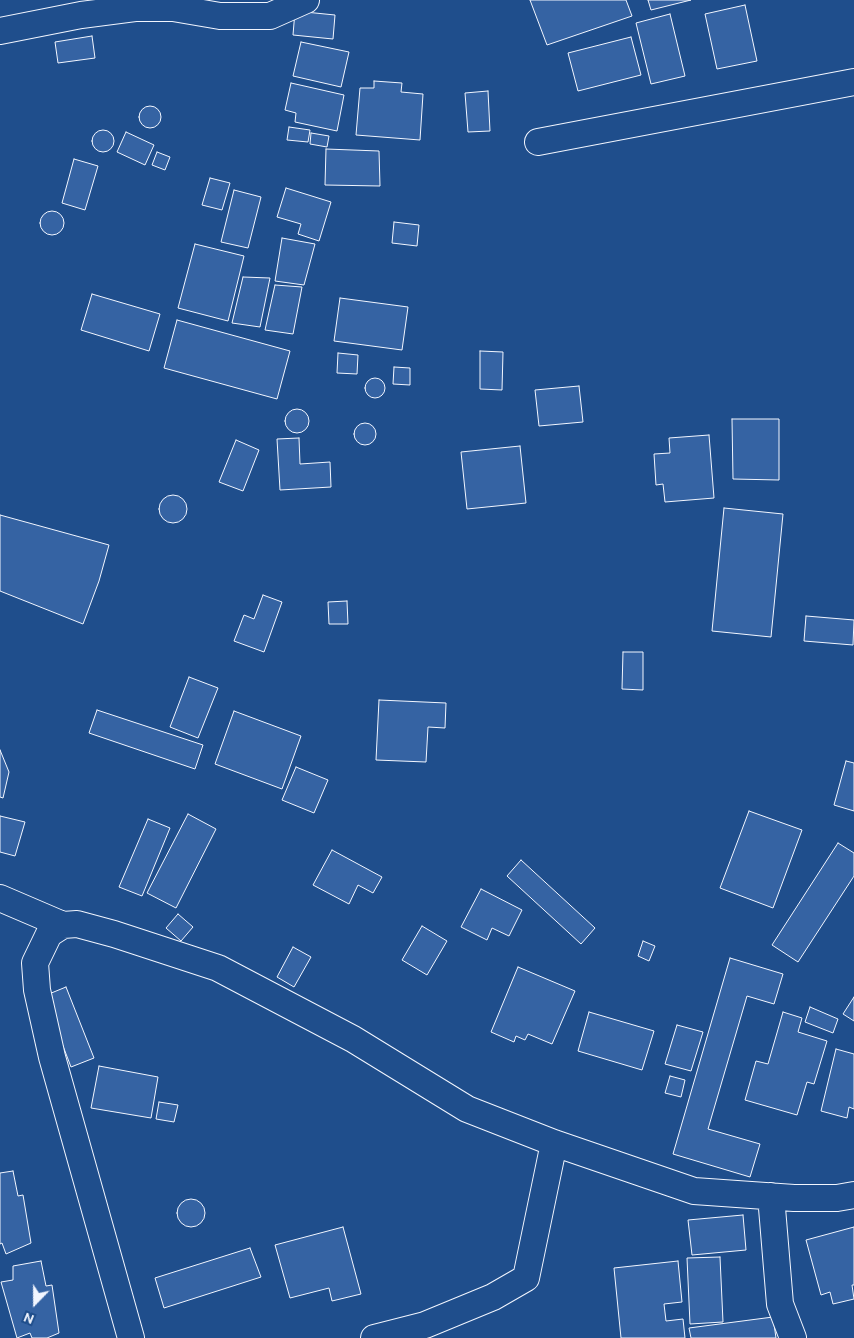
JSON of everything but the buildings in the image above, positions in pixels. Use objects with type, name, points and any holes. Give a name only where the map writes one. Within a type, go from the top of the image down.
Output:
[{"type":"street","points":[[0,31],[81,15],[135,8],[173,8],[220,16],[270,16],[306,0]]},
{"type":"street","points":[[538,142],[854,82]]},
{"type":"street","points":[[0,898],[63,925],[77,924],[114,934],[218,968],[353,1038],[467,1109],[554,1143],[694,1191],[838,1198],[854,1195]]},
{"type":"street","points":[[27,909],[41,950]]},
{"type":"street","points":[[63,925],[49,934],[35,963],[37,990],[52,1057],[132,1338]]},
{"type":"street","points":[[374,1338],[425,1325],[493,1297],[526,1278],[554,1143]]},
{"type":"street","points":[[771,1196],[780,1304],[793,1338]]}]
